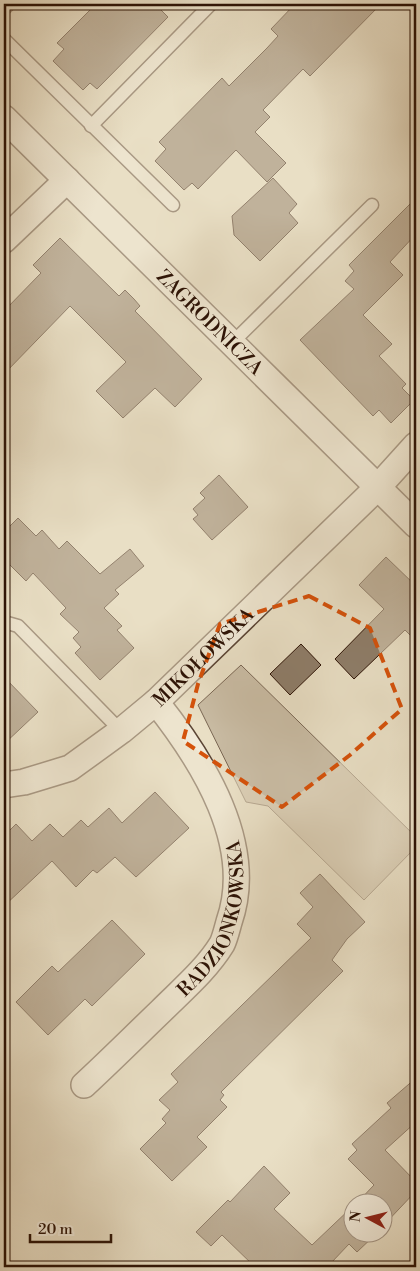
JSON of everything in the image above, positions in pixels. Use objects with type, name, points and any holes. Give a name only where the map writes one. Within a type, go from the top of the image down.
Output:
[{"type":"street","name":"ZAGRODNICZA","points":[[4,118],[416,525]]},
{"type":"street","points":[[4,240],[67,180]]},
{"type":"street","name":"MIKOŁOWSKA","points":[[4,784],[24,782],[70,768],[120,732],[156,702],[378,487],[416,445]]},
{"type":"street","name":"RADZIONKOWSKA","points":[[84,1085],[196,977],[222,943],[235,906],[237,866],[229,825],[206,777],[180,732],[156,702]]},
{"type":"lane","points":[[4,8],[8,4]]},
{"type":"lane","points":[[92,126],[210,4]]},
{"type":"lane","points":[[4,39],[173,205]]},
{"type":"lane","points":[[232,343],[372,205]]},
{"type":"lane","points":[[4,622],[18,626],[120,732]]},
{"type":"highlighted area","points":[[309,596],[370,628],[402,709],[350,755],[282,807],[183,741],[198,684],[220,624]]},
{"type":"shaded area","points":[[241,665],[416,837],[416,847],[364,900],[268,806],[246,802],[198,705]]},
{"type":"building","points":[[96,4],[155,4],[168,17],[97,89],[90,83],[83,90],[53,61],[64,49],[57,43]]},
{"type":"building","points":[[295,4],[381,4],[310,76],[303,69],[263,110],[270,117],[255,132],[286,163],[267,182],[236,150],[198,189],[192,183],[184,190],[155,161],[166,149],[159,142],[222,78],[229,86],[267,48],[278,36],[271,29]]},
{"type":"building","points":[[273,178],[297,204],[289,213],[298,223],[260,261],[234,235],[232,216]]},
{"type":"building","points":[[416,198],[416,234],[390,262],[403,275],[363,315],[392,344],[379,356],[406,384],[402,388],[414,400],[391,423],[379,410],[373,416],[300,340],[354,289],[345,281],[354,271],[349,265]]},
{"type":"building","points":[[60,238],[119,296],[125,290],[140,306],[135,311],[202,379],[175,407],[155,388],[123,418],[96,391],[126,362],[70,306],[4,374],[4,311],[41,273],[33,265]]},
{"type":"building","points":[[219,475],[248,507],[212,540],[193,519],[198,515],[193,509],[205,498],[200,493]]},
{"type":"building","points":[[18,518],[36,536],[42,530],[59,549],[67,541],[100,574],[130,549],[144,566],[115,590],[119,594],[104,608],[122,626],[117,630],[134,648],[100,680],[75,653],[81,647],[73,638],[79,632],[60,614],[66,608],[33,573],[26,581],[4,559],[4,532]]},
{"type":"building","points":[[386,557],[416,586],[416,641],[405,630],[354,679],[335,659],[384,609],[359,585]]},
{"type":"building","points":[[301,644],[321,665],[290,695],[270,674]]},
{"type":"building","points":[[4,677],[38,712],[4,744]]},
{"type":"building","points":[[155,792],[189,828],[136,877],[115,857],[97,873],[93,870],[76,887],[52,861],[4,906],[4,836],[16,824],[32,841],[50,824],[63,837],[81,820],[88,827],[109,808],[122,823]]},
{"type":"building","points":[[320,874],[365,922],[347,939],[332,960],[343,971],[221,1092],[224,1095],[220,1100],[227,1107],[197,1137],[207,1147],[172,1181],[140,1149],[166,1123],[162,1119],[170,1110],[159,1100],[178,1082],[171,1074],[311,938],[297,924],[313,907],[300,893]]},
{"type":"building","points":[[112,920],[145,954],[92,1006],[85,999],[48,1035],[16,1002],[52,966],[58,972]]},
{"type":"building","points":[[416,1078],[416,1122],[385,1150],[416,1182],[416,1191],[392,1216],[392,1194],[365,1194],[374,1185],[348,1159],[357,1150],[352,1144],[391,1108],[387,1103]]},
{"type":"building","points":[[264,1166],[290,1193],[274,1209],[312,1245],[342,1216],[342,1244],[349,1244],[331,1263],[335,1267],[255,1267],[222,1235],[211,1246],[196,1232],[228,1200],[230,1202]]},
{"type":"building","points":[[349,1244],[365,1244],[357,1252]]}]
